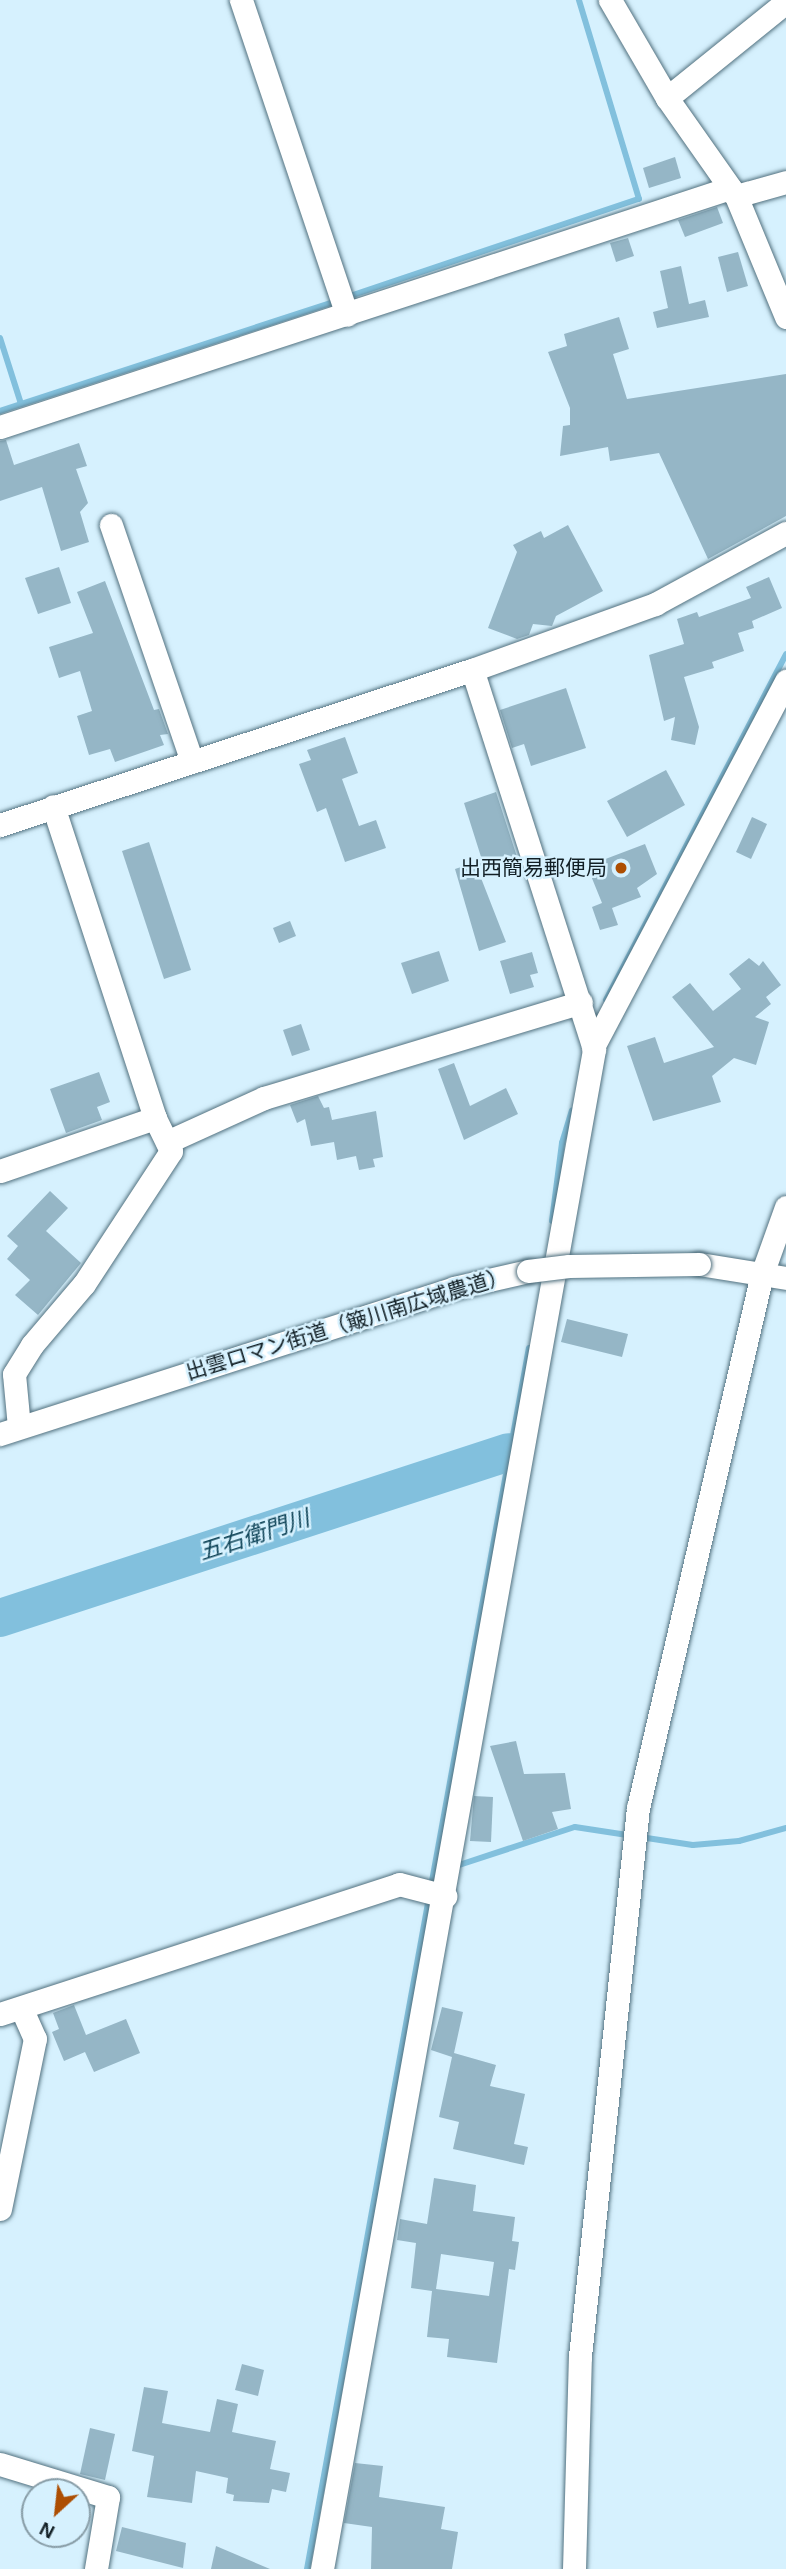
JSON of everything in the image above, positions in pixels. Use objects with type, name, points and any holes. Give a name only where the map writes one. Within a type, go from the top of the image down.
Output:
[{"type":"street","points":[[241,0],[347,315]]},
{"type":"street","points":[[610,0],[667,98],[733,192],[786,317]]},
{"type":"street","points":[[667,98],[786,2]]},
{"type":"street","points":[[0,427],[733,192],[786,182]]},
{"type":"street","points":[[111,525],[192,761]]},
{"type":"street","points":[[0,825],[472,670],[655,604],[786,533]]},
{"type":"street","points":[[472,670],[581,1002],[593,1047]]},
{"type":"street","points":[[322,2569],[445,1896],[593,1047],[786,681]]},
{"type":"street","points":[[10,1430],[14,1374],[32,1345],[85,1284],[171,1151],[155,1118],[53,806]]},
{"type":"street","points":[[167,1142],[264,1098],[581,1002]]},
{"type":"street","points":[[0,1171],[155,1118]]},
{"type":"street","points":[[574,2569],[580,2356],[638,1808],[762,1274],[786,1206]]},
{"type":"street","name":"出雲ロマン街道（簸川南広域農道）","points":[[10,1430],[454,1289],[528,1271],[596,1264],[699,1264],[786,1278]]},
{"type":"street","points":[[0,2210],[35,2039],[10,2011],[399,1884],[445,1896]]},
{"type":"street","points":[[0,2464],[108,2497],[96,2569]]},
{"type":"building","points":[[675,157],[681,178],[649,188],[643,168]]},
{"type":"building","points":[[717,207],[723,223],[685,237],[678,220]]},
{"type":"building","points":[[628,238],[634,256],[616,262],[610,243]]},
{"type":"building","points":[[738,252],[748,286],[727,292],[718,257]]},
{"type":"building","points":[[681,266],[689,304],[705,300],[709,317],[657,328],[653,312],[668,308],[660,271]]},
{"type":"building","points":[[619,317],[629,349],[613,354],[627,399],[786,374],[786,516],[708,559],[659,453],[610,461],[608,447],[560,456],[563,426],[570,425],[570,408],[548,352],[567,346],[564,334]]},
{"type":"building","points":[[6,440],[14,465],[79,443],[87,466],[76,469],[88,503],[80,512],[89,542],[61,551],[42,487],[0,501],[0,441]]},
{"type":"building","points":[[568,525],[603,591],[556,616],[552,626],[533,624],[529,635],[517,639],[488,628],[517,552],[513,545],[541,531],[544,538]]},
{"type":"building","points":[[59,567],[71,603],[38,614],[25,578]]},
{"type":"building","points":[[769,577],[782,608],[752,621],[754,628],[738,633],[744,651],[712,662],[714,668],[684,677],[699,727],[695,745],[671,740],[675,717],[664,721],[649,655],[684,644],[677,619],[697,612],[699,617],[751,598],[746,587]]},
{"type":"building","points":[[105,581],[154,710],[159,709],[168,734],[160,735],[164,745],[115,762],[110,749],[89,755],[77,716],[92,711],[80,671],[59,678],[49,647],[93,633],[77,592]]},
{"type":"building","points":[[566,688],[586,748],[531,766],[524,744],[512,748],[500,710]]},
{"type":"building","points":[[345,737],[358,773],[342,779],[359,826],[376,820],[386,848],[345,862],[326,808],[317,812],[299,764],[311,760],[307,750]]},
{"type":"building","points":[[666,770],[685,805],[627,837],[607,801]]},
{"type":"building","points":[[496,792],[519,863],[481,878],[506,942],[479,951],[455,869],[482,860],[464,803]]},
{"type":"building","points":[[752,817],[767,824],[751,859],[736,852]]},
{"type":"building","points":[[149,842],[191,970],[164,979],[122,851]]},
{"type":"building","points":[[645,844],[657,874],[637,888],[641,897],[612,908],[618,925],[600,930],[592,907],[602,903],[587,866]]},
{"type":"building","points":[[290,921],[296,936],[279,943],[273,928]]},
{"type":"building","points":[[439,951],[449,981],[412,994],[401,963]]},
{"type":"building","points":[[532,952],[538,973],[530,975],[534,987],[510,994],[500,961]]},
{"type":"building","points":[[749,958],[759,966],[763,961],[781,985],[766,997],[771,1004],[755,1017],[769,1022],[756,1065],[734,1058],[712,1076],[721,1102],[653,1121],[627,1046],[655,1037],[664,1063],[714,1047],[672,997],[690,983],[713,1011],[741,989],[729,974]]},
{"type":"building","points":[[301,1024],[310,1050],[292,1056],[283,1030]]},
{"type":"building","points":[[454,1063],[470,1106],[506,1088],[518,1114],[464,1140],[438,1069]]},
{"type":"building","points":[[99,1072],[110,1102],[97,1107],[102,1120],[66,1133],[50,1089]]},
{"type":"building","points":[[318,1096],[324,1108],[329,1107],[332,1120],[376,1111],[383,1157],[373,1159],[375,1167],[359,1170],[356,1156],[337,1160],[334,1142],[311,1146],[305,1119],[297,1123],[290,1105]]},
{"type":"building","points":[[50,1191],[68,1208],[46,1231],[81,1263],[38,1315],[15,1295],[30,1280],[7,1259],[18,1246],[7,1236]]},
{"type":"building","points":[[567,1319],[628,1334],[622,1357],[561,1342]]},
{"type":"building","points":[[516,1741],[524,1774],[565,1773],[571,1809],[552,1812],[558,1829],[523,1841],[490,1746]]},
{"type":"building","points":[[474,1796],[493,1797],[491,1842],[470,1841]]},
{"type":"building","points":[[74,2005],[86,2035],[126,2019],[140,2053],[94,2072],[85,2052],[64,2061],[52,2032],[59,2029],[53,2013]]},
{"type":"building","points":[[442,2007],[463,2012],[454,2053],[496,2065],[490,2086],[525,2094],[514,2144],[528,2147],[524,2165],[453,2149],[459,2122],[439,2117],[452,2057],[431,2050]]},
{"type":"building","points":[[434,2178],[476,2185],[473,2211],[515,2217],[512,2241],[519,2242],[515,2270],[509,2269],[497,2363],[447,2357],[449,2339],[427,2337],[432,2291],[411,2288],[416,2243],[397,2240],[400,2219],[427,2224]],"holes":[[[441,2254],[494,2262],[489,2296],[436,2289]]]},
{"type":"building","points":[[242,2364],[264,2370],[258,2396],[235,2390]]},
{"type":"building","points":[[144,2387],[168,2391],[162,2423],[210,2432],[217,2399],[238,2404],[232,2432],[276,2441],[270,2469],[290,2473],[286,2492],[272,2489],[269,2503],[233,2501],[234,2495],[226,2493],[228,2478],[196,2471],[192,2503],[147,2497],[154,2456],[132,2451]]},
{"type":"building","points":[[90,2428],[115,2434],[105,2480],[80,2474]]},
{"type":"building","points":[[355,2463],[383,2466],[379,2497],[445,2507],[441,2529],[458,2532],[452,2569],[371,2569],[372,2527],[344,2523]]},
{"type":"building","points":[[122,2527],[186,2543],[183,2568],[116,2551]]},
{"type":"building","points":[[216,2546],[270,2569],[211,2569]]},
{"type":"waterway","points":[[347,297],[639,199],[579,0]]},
{"type":"waterway","points":[[0,411],[337,301]]},
{"type":"waterway","points":[[0,338],[21,404]]},
{"type":"waterway","points":[[606,1000],[786,654]]},
{"type":"waterway","points":[[552,1221],[562,1143],[572,1111]]},
{"type":"waterway","points":[[307,2569],[529,1348]]},
{"type":"waterway","name":"五右衛門川","points":[[0,1618],[509,1452]]},
{"type":"waterway","points":[[453,1867],[575,1827],[693,1845],[739,1841],[786,1828]]},
{"type":"place","name":"出西簡易郵便局","points":[[621,868]]}]
